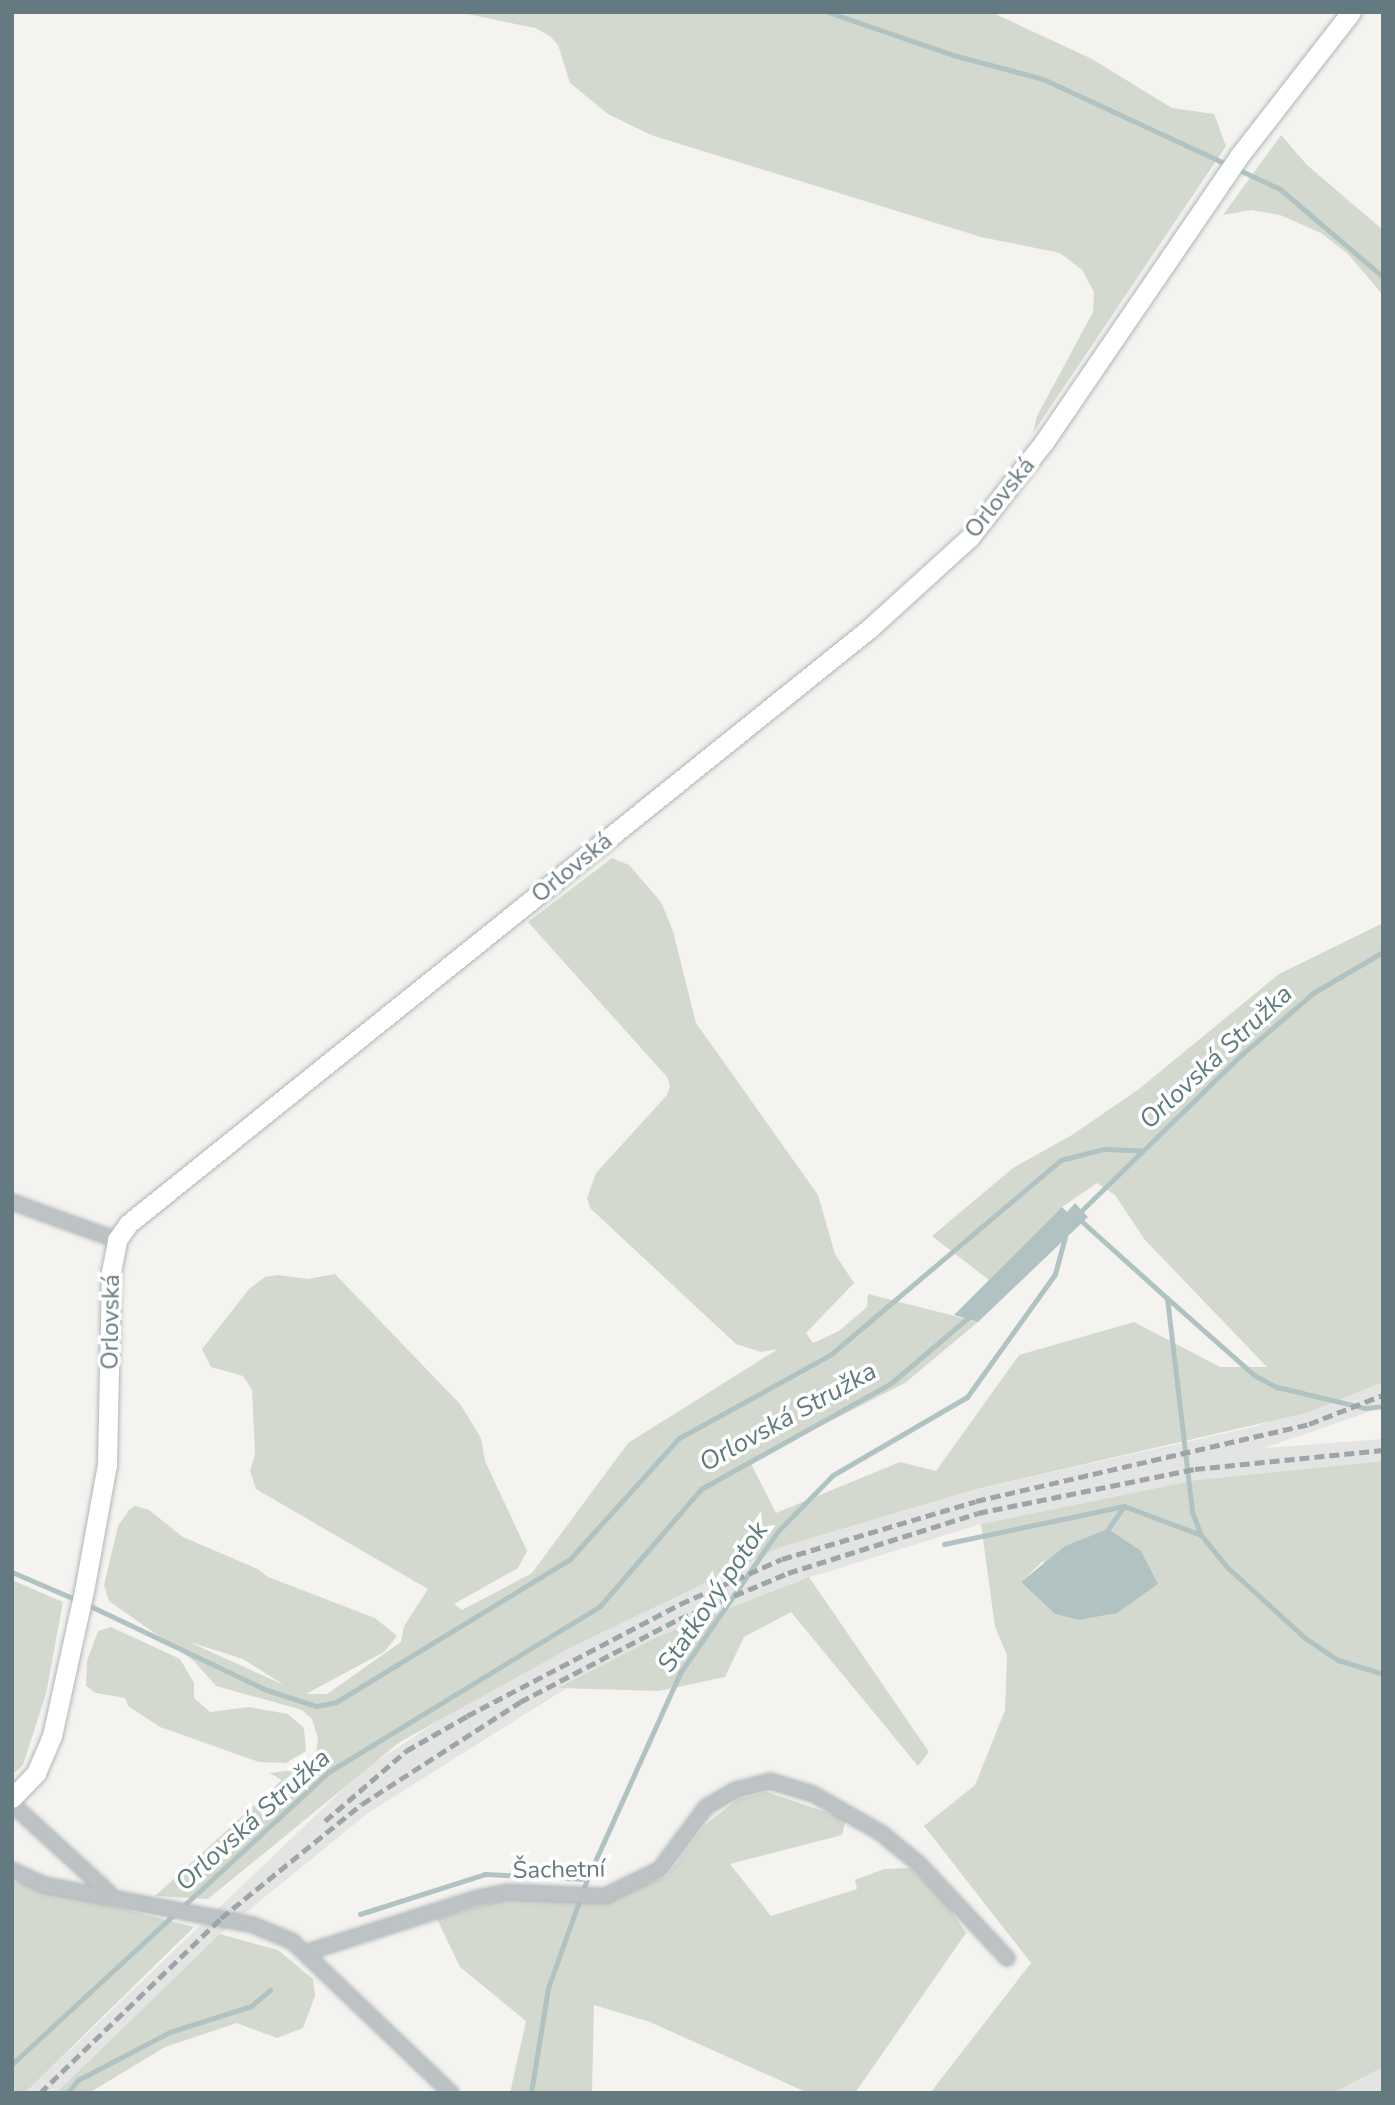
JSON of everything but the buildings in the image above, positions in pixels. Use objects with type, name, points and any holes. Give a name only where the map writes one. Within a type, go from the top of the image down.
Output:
[{"type":"main road","name":"Orlovská","points":[[12,1798],[36,1773],[49,1743],[84,1591],[107,1465],[111,1418],[107,1307],[117,1240],[159,1196],[639,814],[937,569],[970,537],[1044,442],[1238,156],[1351,12]]},
{"type":"street","points":[[12,1202],[117,1240]]},
{"type":"street","name":"Šachetní","points":[[308,1952],[477,1898],[508,1892],[605,1896],[645,1879],[660,1869],[706,1807],[735,1790],[770,1781],[813,1794],[881,1833],[919,1864],[1007,1958]]},
{"type":"street","points":[[12,1804],[110,1894]]},
{"type":"street","points":[[12,1870],[44,1885],[110,1894],[253,1925],[308,1952],[451,2093]]},
{"type":"shaded area","points":[[457,12],[991,12],[1092,59],[1172,108],[1214,114],[1226,146],[1033,433],[1037,416],[1093,312],[1094,292],[1082,270],[1060,253],[981,237],[651,135],[608,114],[570,83],[558,45],[550,36],[535,28]]},
{"type":"shaded area","points":[[1281,135],[1307,165],[1383,230],[1383,295],[1348,254],[1321,233],[1280,215],[1251,210],[1223,215]]},
{"type":"shaded area","points":[[612,858],[629,865],[661,902],[673,931],[696,1023],[818,1195],[835,1254],[854,1283],[806,1333],[813,1343],[839,1331],[867,1307],[868,1294],[978,1322],[905,1383],[750,1462],[776,1513],[900,1462],[936,1471],[1019,1355],[1134,1322],[1220,1367],[1267,1367],[1145,1240],[1115,1195],[1097,1183],[1062,1207],[989,1280],[932,1236],[1013,1168],[1072,1135],[1139,1089],[1279,974],[1383,923],[1383,1382],[1306,1413],[973,1490],[778,1548],[568,1649],[400,1742],[208,1899],[155,1896],[282,1780],[269,1773],[293,1770],[316,1753],[318,1738],[312,1719],[302,1710],[216,1686],[194,1661],[109,1601],[104,1585],[118,1526],[129,1510],[135,1506],[149,1510],[183,1537],[258,1569],[268,1577],[375,1618],[397,1636],[384,1652],[306,1694],[327,1694],[401,1642],[404,1626],[428,1589],[256,1489],[250,1471],[255,1455],[252,1390],[243,1376],[211,1367],[202,1349],[249,1289],[265,1277],[278,1275],[308,1279],[335,1274],[460,1404],[481,1438],[485,1461],[527,1551],[518,1568],[454,1604],[462,1610],[532,1573],[628,1443],[778,1349],[761,1352],[736,1344],[590,1208],[587,1198],[596,1173],[667,1095],[670,1086],[667,1077],[528,922]],"holes":[[[189,1642],[243,1659],[284,1685]]]},
{"type":"shaded area","points":[[1075,1203],[1088,1217],[978,1322],[954,1315],[1062,1207],[1067,1212]]},
{"type":"shaded area","points":[[1383,1382],[1383,1407],[1264,1448],[1383,1439],[1383,1461],[1196,1480],[981,1524],[792,1583],[578,1681],[368,1813],[228,1927],[56,2093],[25,2093],[362,1771],[461,1706],[568,1649],[778,1548],[973,1490],[1253,1427]]},
{"type":"shaded area","points":[[1383,1461],[1383,2067],[1333,2093],[930,2093],[1031,1963],[924,1826],[975,1785],[1005,1710],[1007,1655],[995,1627],[981,1524],[1196,1480]],"holes":[[[1043,1561],[1078,1620],[1055,1614],[1021,1582]]]},
{"type":"shaded area","points":[[1108,1529],[1141,1551],[1158,1584],[1117,1613],[1078,1620],[1055,1614],[1021,1582],[1065,1546]]},
{"type":"shaded area","points":[[809,1577],[929,1752],[918,1766],[791,1612],[744,1637],[725,1677],[659,1691],[558,1688],[659,1636]]},
{"type":"shaded area","points":[[12,1580],[63,1602],[46,1694],[23,1765],[12,1775]]},
{"type":"shaded area","points":[[111,1627],[180,1659],[194,1683],[194,1698],[210,1712],[249,1707],[288,1714],[304,1728],[306,1751],[286,1763],[259,1762],[160,1727],[128,1706],[125,1698],[96,1693],[86,1686],[87,1661],[98,1631]]},
{"type":"shaded area","points":[[767,1792],[846,1819],[842,1835],[730,1864],[771,1916],[857,1889],[855,1880],[884,1869],[910,1868],[942,1897],[966,1933],[855,2093],[808,2093],[650,2022],[594,2005],[592,2093],[510,2093],[526,2021],[460,1967],[437,1919],[509,1898],[605,1900],[667,1876],[705,1825],[738,1799]]},
{"type":"shaded area","points":[[12,1881],[194,1927],[25,2093],[12,2093]]},
{"type":"shaded area","points":[[220,1934],[278,1950],[313,1979],[315,1996],[303,2028],[277,2038],[237,2023],[165,2047],[89,2093],[56,2093]]},
{"type":"shaded area","points":[[1383,2067],[1383,2093],[1333,2093]]},
{"type":"waterway","points":[[828,12],[953,55],[1043,79],[1280,189],[1383,277]]},
{"type":"waterway","name":"Orlovská Stružka","points":[[1077,1215],[1241,1055],[1313,993],[1383,952]]},
{"type":"waterway","points":[[86,1604],[264,1689],[316,1706],[336,1702],[570,1559],[679,1438],[830,1355],[1061,1160],[1103,1149],[1139,1150]]},
{"type":"waterway","points":[[1078,1218],[1167,1298],[1192,1512],[1201,1535],[1227,1567],[1305,1638],[1338,1660],[1383,1674]]},
{"type":"waterway","name":"Statkový potok","points":[[531,2093],[548,1988],[587,1879],[680,1673],[778,1531],[833,1475],[967,1397],[1055,1274],[1065,1236]]},
{"type":"waterway","points":[[1167,1298],[1254,1375],[1277,1387],[1365,1408],[1383,1406]]},
{"type":"waterway","name":"Orlovská Stružka","points":[[12,2064],[330,1771],[600,1606],[701,1489],[890,1384],[971,1315]]},
{"type":"waterway","points":[[1108,1529],[1124,1506]]},
{"type":"waterway","points":[[944,1544],[1124,1506],[1201,1535]]},
{"type":"waterway","points":[[12,1572],[77,1600]]},
{"type":"waterway","points":[[360,1914],[485,1874],[587,1879]]},
{"type":"waterway","points":[[67,2093],[78,2080],[170,2032],[251,2006],[270,1990]]},
{"type":"railway","points":[[325,1821],[406,1751],[467,1716],[680,1604],[782,1559],[976,1501],[1309,1424],[1383,1395]]},
{"type":"railway","points":[[40,2093],[221,1918],[362,1804],[520,1702],[679,1619],[788,1573],[978,1513],[1195,1469],[1383,1450]]}]
